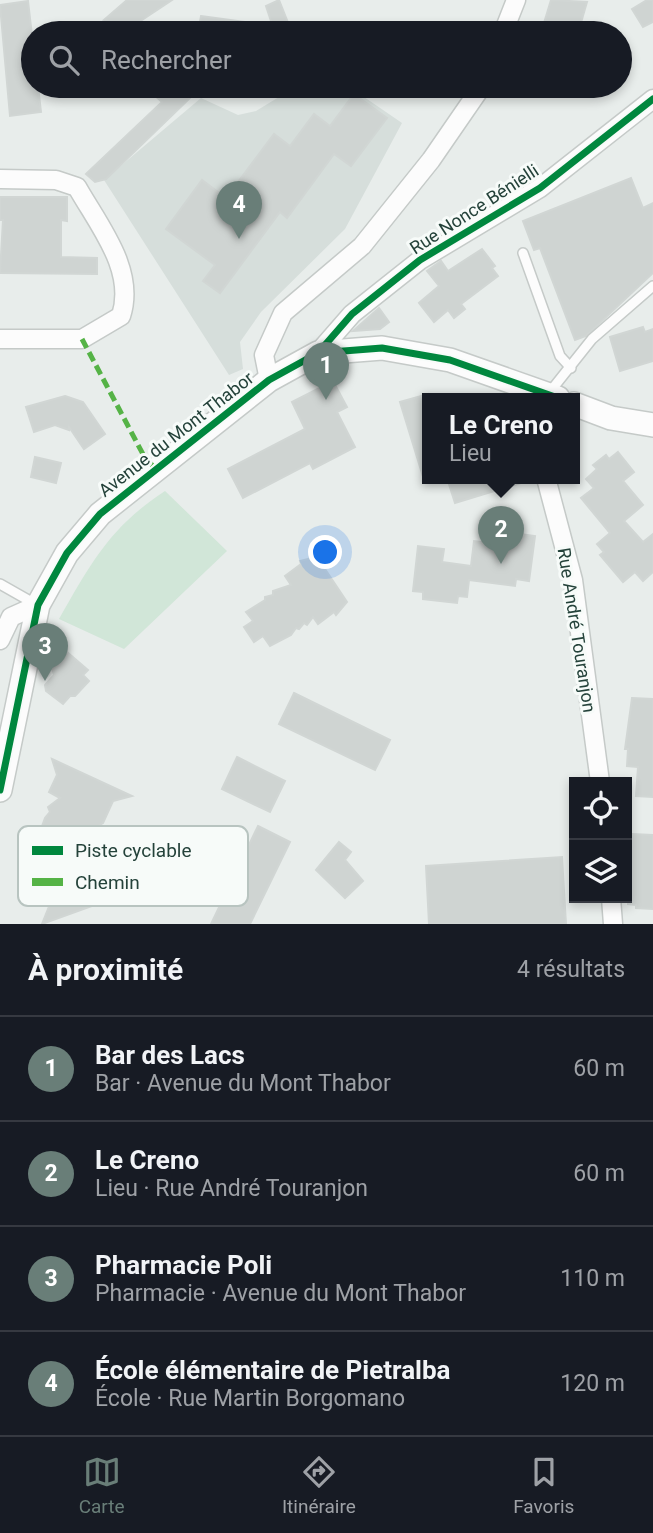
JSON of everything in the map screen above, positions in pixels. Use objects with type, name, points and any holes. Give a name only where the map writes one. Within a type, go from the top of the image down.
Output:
[{"type":"street","points":[[508,21],[516,0]]},
{"type":"street","points":[[270,380],[264,368],[264,355],[282,313],[362,246],[431,160],[474,98]]},
{"type":"street","name":"Rue Nonce Bénielli","points":[[318,353],[352,314],[420,260],[540,188],[615,125],[653,99]]},
{"type":"street","points":[[0,179],[56,180],[77,187],[124,271],[127,298],[121,316],[82,339],[0,339]]},
{"type":"street","name":"Avenue du Mont Thabor","points":[[0,790],[7,729],[38,605],[67,553],[100,514],[270,380],[318,353],[382,348],[450,360],[542,393]]},
{"type":"street","points":[[580,406],[611,418],[653,425]]},
{"type":"street","name":"Rue André Touranjon","points":[[548,484],[573,580],[599,777]]},
{"type":"street","points":[[0,640],[11,617],[38,605]]},
{"type":"street","points":[[611,903],[613,924]]},
{"type":"lane","points":[[523,253],[560,356],[571,368]]},
{"type":"lane","points":[[552,393],[592,339],[653,286]]},
{"type":"lane","points":[[0,583],[38,605]]},
{"type":"shaded area","points":[[201,98],[238,115],[256,111],[277,98],[366,98],[402,123],[345,229],[261,312],[240,342],[243,369],[229,375],[104,180]]},
{"type":"green space","points":[[165,491],[227,551],[124,649],[59,619],[103,548],[130,518]]},
{"type":"building","points":[[127,0],[172,0],[140,21],[104,20]]},
{"type":"building","points":[[279,0],[287,21],[271,21],[266,6]]},
{"type":"building","points":[[551,0],[587,2],[581,21],[545,21]]},
{"type":"building","points":[[647,0],[653,0],[653,22],[643,27],[632,9]]},
{"type":"building","points":[[28,1],[30,21],[21,21],[21,98],[39,98],[41,112],[10,116],[0,5]]},
{"type":"building","points":[[201,16],[237,21],[200,21]]},
{"type":"building","points":[[158,98],[190,98],[106,179],[95,182],[86,174],[162,102]]},
{"type":"building","points":[[351,98],[360,98],[387,118],[351,166],[334,154],[287,218],[280,212],[220,293],[203,281],[215,265],[166,229],[202,180],[226,198],[274,134],[290,146],[314,114],[330,126]]},
{"type":"building","points":[[631,178],[643,208],[653,203],[653,273],[586,336],[575,340],[540,248],[534,250],[523,221]]},
{"type":"building","points":[[0,197],[67,197],[67,221],[61,220],[61,257],[97,258],[97,274],[0,273],[3,220],[0,220]]},
{"type":"building","points":[[482,249],[495,266],[492,268],[498,276],[461,304],[465,309],[454,318],[448,310],[434,322],[419,303],[439,286],[427,271],[441,261],[448,271]]},
{"type":"building","points":[[379,308],[389,322],[380,329],[353,331]]},
{"type":"building","points":[[643,327],[645,332],[653,329],[653,361],[620,371],[610,337]]},
{"type":"building","points":[[333,381],[347,407],[337,412],[355,447],[313,469],[310,463],[243,498],[228,469],[305,429],[292,402]]},
{"type":"building","points":[[65,396],[83,402],[105,434],[84,449],[69,427],[69,430],[55,425],[34,432],[26,407]]},
{"type":"building","points":[[422,396],[422,474],[400,402]]},
{"type":"building","points":[[618,452],[634,472],[623,481],[643,505],[624,521],[643,542],[653,534],[653,572],[643,581],[635,572],[623,582],[600,555],[604,552],[597,544],[610,533],[581,498],[594,488],[586,479],[597,469],[593,465],[606,455],[609,459]]},
{"type":"building","points":[[35,457],[61,463],[56,483],[31,477]]},
{"type":"building","points":[[449,484],[517,484],[455,503]]},
{"type":"building","points":[[507,532],[535,536],[529,581],[516,579],[515,586],[469,580],[467,597],[458,596],[457,603],[423,599],[423,592],[413,591],[418,546],[444,549],[442,562],[471,566],[474,541],[505,545]]},
{"type":"building","points":[[317,557],[347,602],[336,615],[334,612],[318,624],[313,617],[307,625],[304,623],[291,635],[270,646],[263,636],[254,642],[244,627],[253,621],[246,612],[265,600],[265,597],[273,595],[273,591],[291,585],[285,576],[301,564],[300,561]]},
{"type":"building","points":[[67,652],[88,670],[83,675],[89,681],[63,704],[46,691],[45,685],[54,675],[52,668]]},
{"type":"building","points":[[294,693],[390,740],[375,770],[279,724]]},
{"type":"building","points":[[632,698],[653,699],[653,797],[636,796],[638,767],[627,766],[628,749],[625,749]]},
{"type":"building","points":[[237,757],[285,781],[270,812],[222,789]]},
{"type":"building","points":[[52,759],[132,796],[113,801],[103,823],[98,826],[42,826],[50,812],[48,807],[60,798],[49,792],[57,775]]},
{"type":"building","points":[[258,826],[290,842],[250,924],[211,924],[220,906],[248,906],[248,847]]},
{"type":"building","points":[[632,834],[653,835],[653,909],[636,908],[636,905],[628,904],[632,903]]},
{"type":"building","points":[[339,842],[351,852],[345,860],[363,881],[345,898],[316,870]]},
{"type":"building","points":[[562,857],[566,924],[429,924],[426,866]]},
{"type":"building","points":[[49,906],[92,906],[42,924]]},
{"type":"marked path","points":[[82,339],[145,458],[156,469]]},
{"type":"cycle path","points":[[318,353],[352,314],[420,260],[540,188],[653,99]]},
{"type":"cycle path","points":[[0,790],[38,605],[67,553],[100,514],[269,380],[318,353],[382,348],[450,360],[544,393]]},
{"type":"place","name":"École élémentaire de Pietralba","points":[[239,239]]},
{"type":"place","name":"Bar des Lacs","points":[[326,400]]},
{"type":"place","name":"Le Creno","points":[[501,564]]},
{"type":"place","name":"Pharmacie Poli","points":[[45,681]]}]
